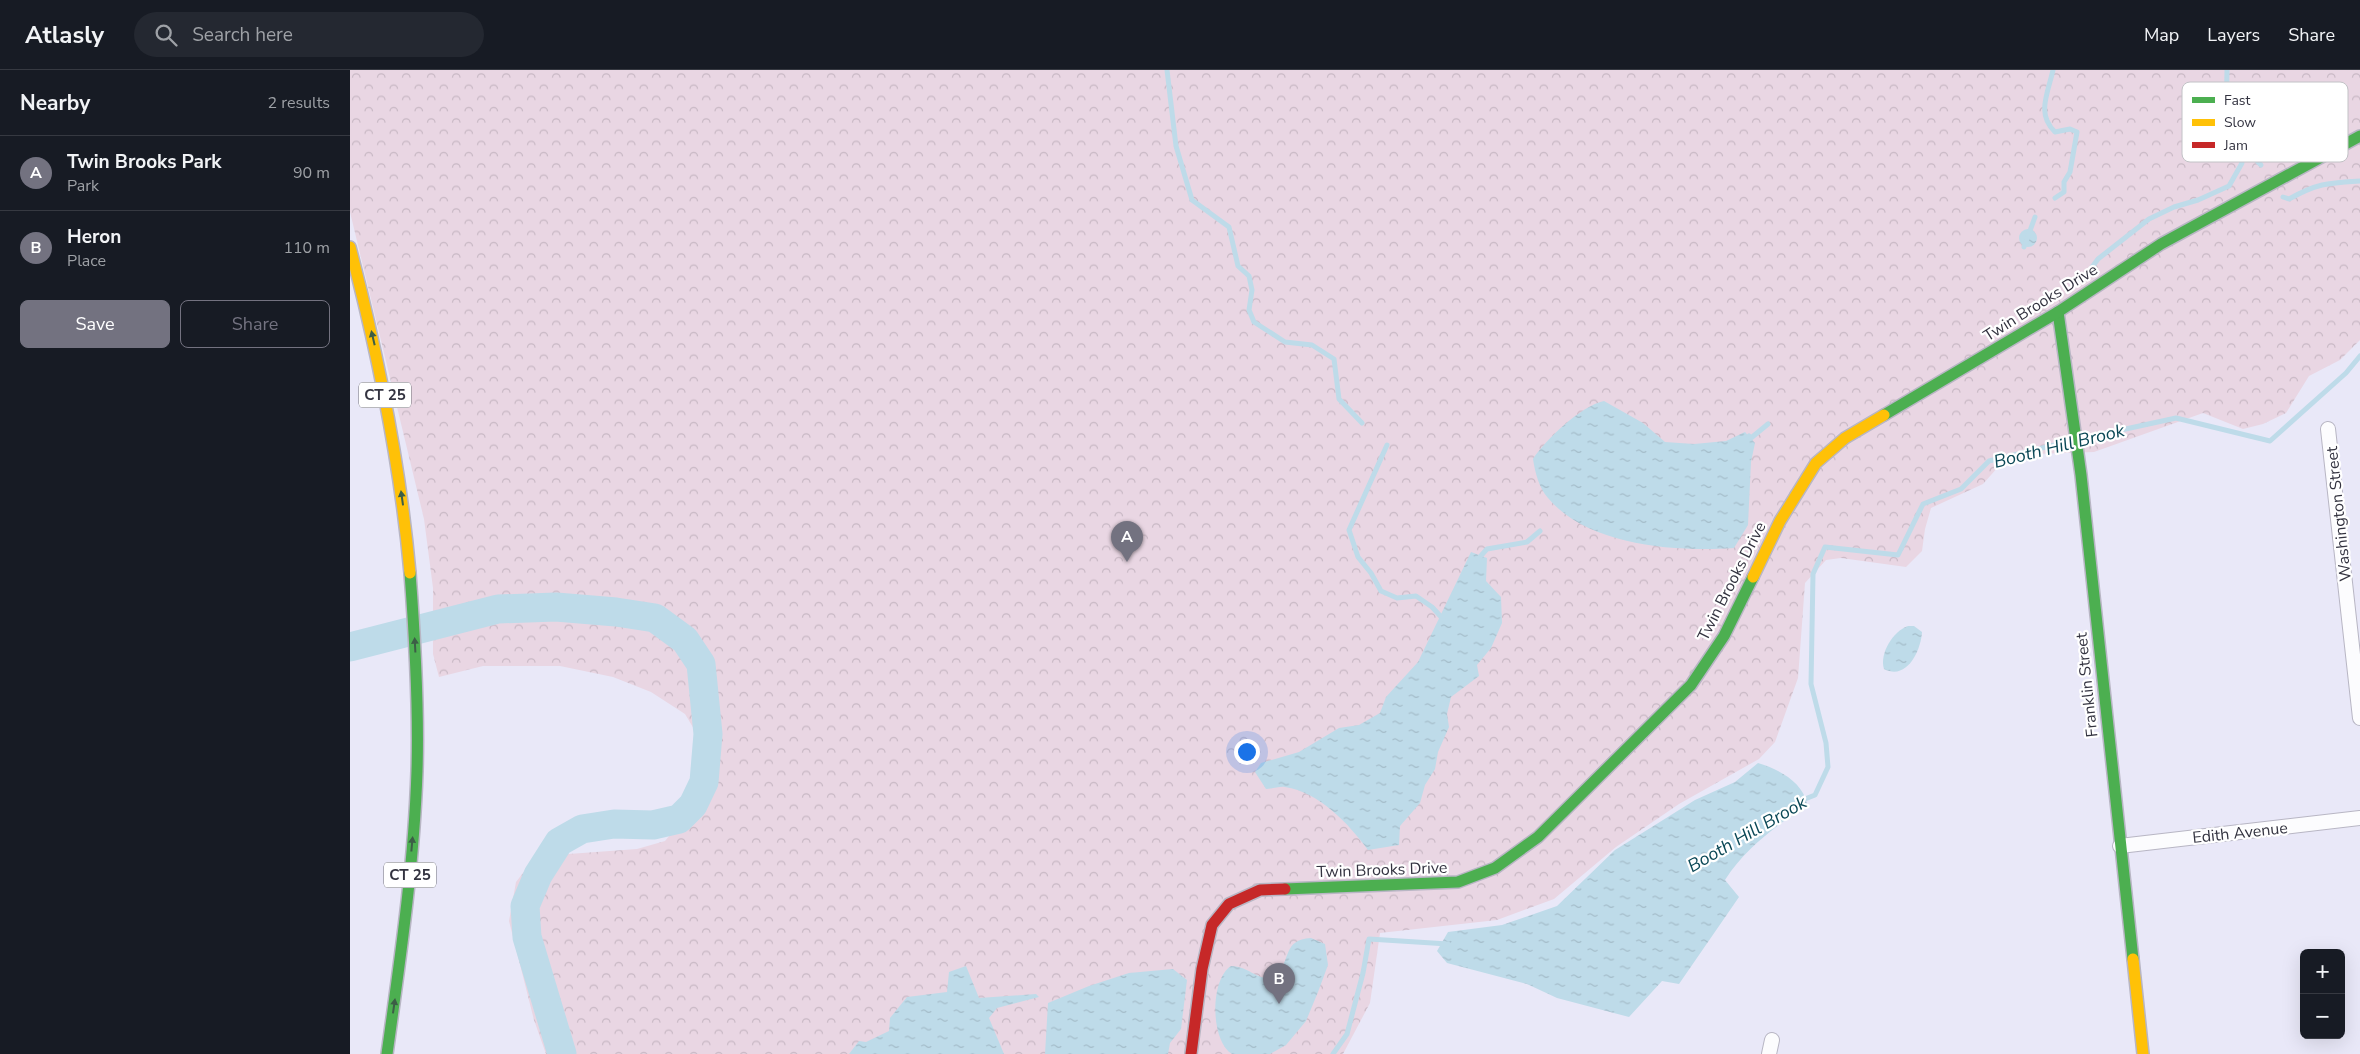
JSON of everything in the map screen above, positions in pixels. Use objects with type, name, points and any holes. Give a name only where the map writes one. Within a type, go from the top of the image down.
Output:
[{"type":"main road","name":"Twin Brooks Drive","points":[[2348,143],[2360,136]]},
{"type":"main road","name":"Twin Brooks Drive","points":[[1191,1054],[1202,969],[1212,925],[1229,904],[1260,890],[1458,882],[1495,868],[1538,837],[1691,685],[1724,636],[1780,521],[1816,463],[1845,438],[2058,312],[2161,244],[2312,162]]},
{"type":"main road","name":"CT 25","points":[[350,247],[374,340],[385,396],[408,546],[417,694],[414,833],[406,914],[387,1054]]},
{"type":"main road","name":"Franklin Street","points":[[2058,312],[2081,476],[2143,1054]]},
{"type":"street","name":"Washington Street","points":[[2328,429],[2360,718]]},
{"type":"street","name":"Edith Avenue","points":[[2120,846],[2360,818]]},
{"type":"green space","points":[[350,70],[2360,70],[2360,340],[2340,360],[2309,376],[2286,413],[2263,424],[2243,429],[2203,413],[2094,452],[2037,454],[1999,466],[1983,484],[1931,508],[1925,529],[1922,551],[1906,567],[1841,558],[1826,560],[1805,583],[1798,678],[1775,742],[1759,759],[1679,804],[1616,847],[1554,899],[1497,920],[1380,933],[1370,1003],[1343,1054],[546,1054],[534,1020],[509,921],[516,882],[526,869],[555,855],[637,849],[665,841],[684,818],[697,752],[694,729],[685,714],[651,692],[613,677],[560,666],[483,666],[439,677],[433,654],[433,588],[424,519],[350,212]]},
{"type":"water","points":[[2028,229],[2034,232],[2037,238],[2034,244],[2028,247],[2022,244],[2019,238],[2022,232]]},
{"type":"water","points":[[1604,401],[1643,423],[1665,442],[1694,444],[1726,441],[1745,432],[1755,443],[1751,462],[1748,525],[1734,548],[1686,549],[1634,543],[1586,527],[1565,514],[1548,498],[1538,480],[1533,459],[1546,442],[1565,424],[1585,409]]},
{"type":"water","points":[[1471,552],[1487,558],[1486,581],[1501,597],[1502,623],[1491,648],[1477,665],[1479,676],[1451,697],[1447,714],[1449,727],[1438,752],[1435,769],[1425,785],[1420,803],[1400,826],[1399,845],[1368,850],[1352,830],[1321,802],[1298,790],[1285,787],[1266,789],[1255,772],[1261,763],[1299,752],[1339,728],[1359,725],[1380,713],[1386,697],[1418,662]]},
{"type":"water","points":[[1908,626],[1914,626],[1922,632],[1916,655],[1900,671],[1892,672],[1884,669],[1885,650],[1888,644],[1897,633]]},
{"type":"water","points":[[1758,763],[1774,769],[1795,783],[1805,796],[1807,804],[1762,838],[1733,868],[1725,880],[1739,897],[1679,984],[1662,981],[1629,1017],[1557,998],[1527,984],[1447,963],[1437,951],[1448,932],[1502,925],[1557,906],[1615,850],[1695,800],[1735,782]]},
{"type":"water","points":[[1311,938],[1325,944],[1328,965],[1306,1021],[1286,1045],[1270,1054],[1232,1054],[1225,1047],[1216,1024],[1216,996],[1224,973],[1231,966],[1262,977],[1275,978],[1284,964],[1291,947],[1296,942]]},
{"type":"water","points":[[966,966],[979,998],[1036,994],[1039,997],[997,1008],[989,1018],[1004,1054],[849,1054],[859,1041],[866,1042],[889,1031],[890,1018],[907,997],[947,992],[949,972]]},
{"type":"water","points":[[1173,969],[1187,980],[1181,1029],[1170,1043],[1168,1054],[1045,1054],[1048,1003],[1089,986],[1129,973]]},
{"type":"waterway","name":"Booth Hill Brook","points":[[1167,70],[1176,146],[1192,200],[1229,227],[1238,266],[1249,276],[1252,290],[1249,310],[1254,322],[1285,342],[1312,345],[1334,359],[1339,399],[1362,423]]},
{"type":"waterway","points":[[2053,70],[2046,95],[2046,118],[2055,132],[2070,129],[2077,132],[2070,172],[2064,182],[2064,192],[2055,198]]},
{"type":"waterway","points":[[2227,70],[2227,82]]},
{"type":"waterway","points":[[2072,283],[2087,274],[2098,259],[2149,219],[2174,207],[2198,200],[2229,186],[2242,162]]},
{"type":"waterway","points":[[2258,162],[2261,165]]},
{"type":"waterway","points":[[2283,197],[2289,199],[2323,185],[2360,181]]},
{"type":"waterway","points":[[2024,247],[2035,217]]},
{"type":"waterway","name":"Booth Hill Brook","points":[[2080,439],[2176,418],[2270,441],[2346,373],[2360,356]]},
{"type":"waterway","points":[[1749,436],[1751,438],[1768,424]]},
{"type":"waterway","name":"Booth Hill Brook","points":[[1800,801],[1815,795],[1828,767],[1826,743],[1811,684],[1813,574],[1825,547],[1898,555],[1923,504],[1961,489],[1989,461],[2071,441]]},
{"type":"waterway","points":[[1387,445],[1349,530],[1358,557],[1371,573],[1381,591],[1397,598],[1416,596],[1432,607],[1444,620]]},
{"type":"waterway","points":[[1478,559],[1487,549],[1527,542],[1540,531]]},
{"type":"waterway","points":[[350,647],[498,609],[556,607],[616,612],[655,618],[685,640],[701,664],[708,734],[704,782],[693,805],[679,819],[653,825],[614,824],[582,829],[559,842],[538,875],[525,906],[527,937],[562,1054]]},
{"type":"waterway","name":"Booth Hill Brook","points":[[1333,1054],[1347,1034],[1363,973],[1369,939],[1448,944]]},
{"type":"traffic: fast","points":[[2348,143],[2360,136]]},
{"type":"traffic: fast","points":[[1884,415],[2058,312],[2161,244],[2312,162]]},
{"type":"traffic: fast","points":[[2058,312],[2081,475],[2133,959]]},
{"type":"traffic: fast","points":[[387,1054],[406,913],[417,771],[417,697],[410,573]]},
{"type":"traffic: fast","points":[[1285,889],[1458,882],[1495,868],[1538,837],[1691,685],[1724,636],[1753,577]]},
{"type":"traffic: slow","points":[[350,247],[370,327],[387,408],[406,532],[410,573]]},
{"type":"traffic: slow","points":[[1753,577],[1780,521],[1816,463],[1845,438],[1884,415]]},
{"type":"traffic: slow","points":[[2133,959],[2143,1054]]},
{"type":"traffic: jam","points":[[1191,1054],[1202,969],[1212,925],[1229,904],[1260,890],[1285,889]]},
{"type":"place","name":"Twin Brooks Park","points":[[1127,562]]},
{"type":"place","name":"Heron","points":[[1279,1004]]}]
